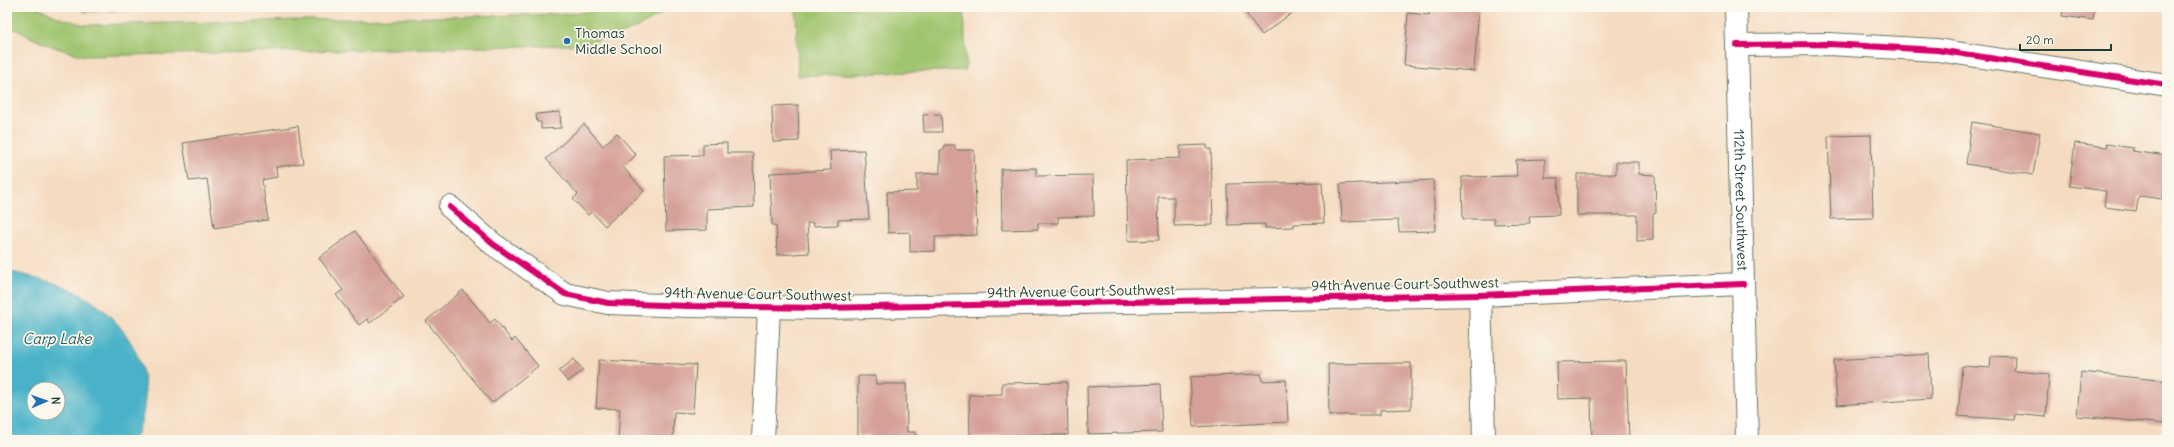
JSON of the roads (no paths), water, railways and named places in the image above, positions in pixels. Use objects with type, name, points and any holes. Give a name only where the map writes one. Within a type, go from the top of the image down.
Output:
[{"type":"street","name":"112th Street Southwest","points":[[1736,7],[1746,440]]},
{"type":"street","points":[[1737,45],[1829,44],[1937,50],[2167,85]]},
{"type":"street","name":"94th Avenue Court Southwest","points":[[450,207],[494,244],[565,294],[608,303],[769,307],[1480,295],[1743,284]]},
{"type":"street","points":[[1480,295],[1484,440]]},
{"type":"street","points":[[763,440],[769,307]]},
{"type":"water","name":"Carp Lake","points":[[7,271],[46,280],[82,295],[116,322],[129,339],[138,357],[144,377],[145,398],[142,419],[134,440],[7,440]]},
{"type":"place","name":"Thomas Middle School","points":[[567,41]]}]
